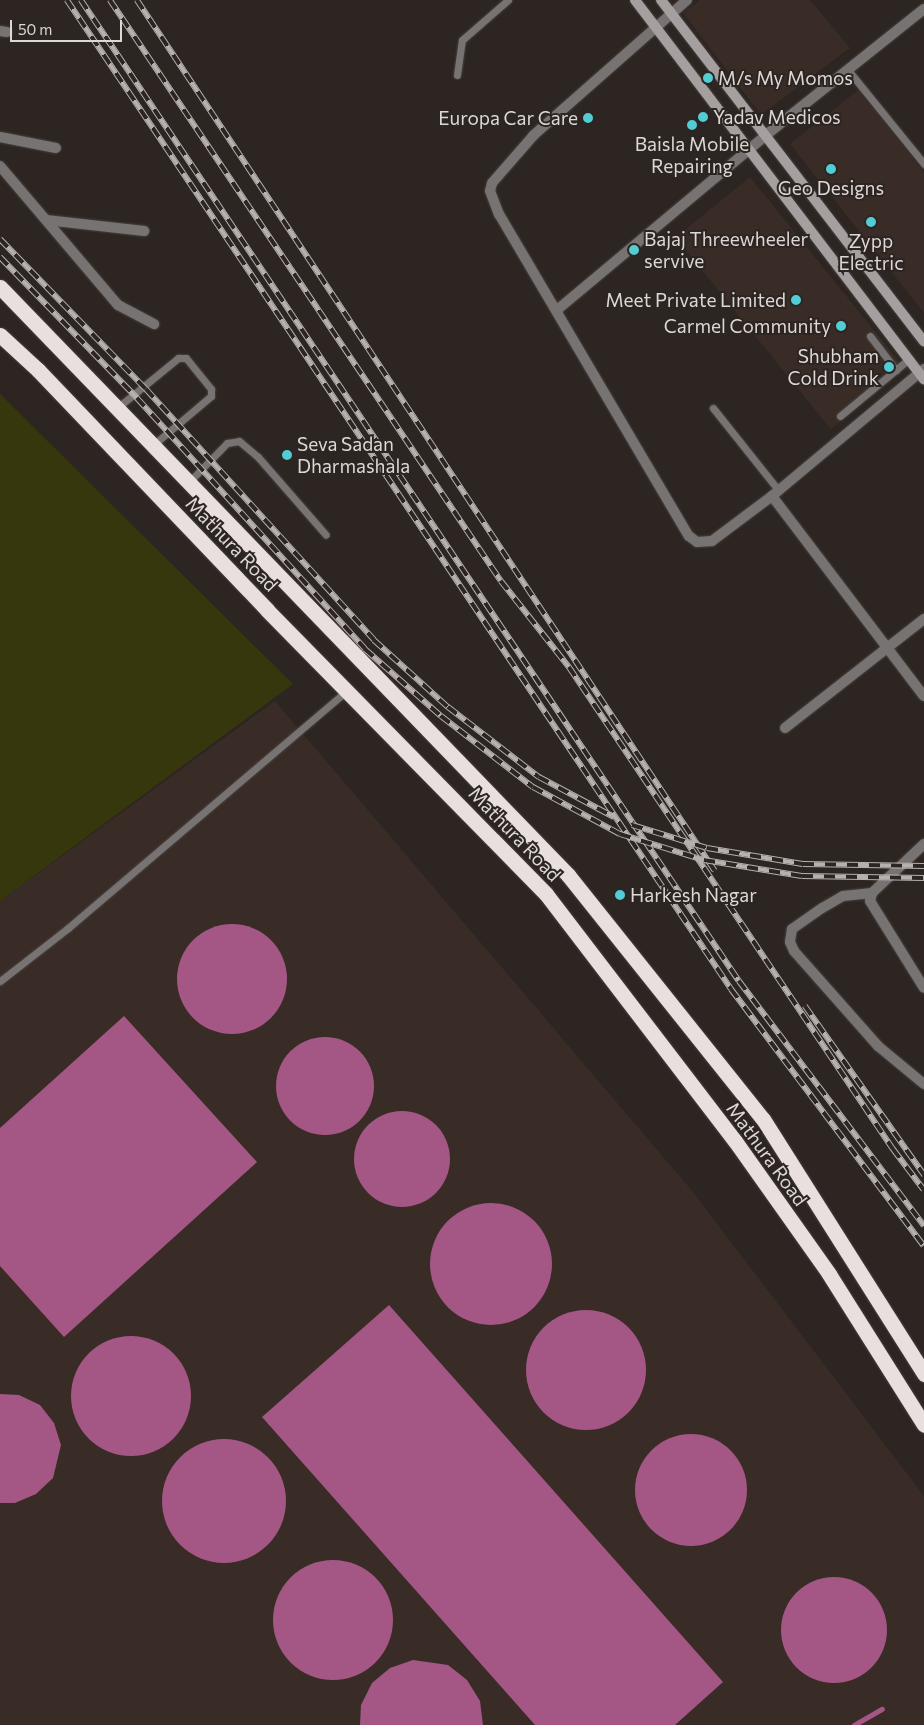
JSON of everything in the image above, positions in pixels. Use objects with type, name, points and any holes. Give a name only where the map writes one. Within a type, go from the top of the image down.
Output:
[{"type":"highway","name":"Mathura Road","points":[[0,287],[568,875],[763,1119],[924,1374]]},
{"type":"highway","name":"Mathura Road","points":[[0,335],[17,350],[346,691],[546,894],[735,1141],[829,1274],[924,1425]]},
{"type":"street","points":[[636,0],[656,26],[749,148],[909,360],[922,374],[776,493],[712,541],[697,542],[689,536],[492,200],[492,183],[533,136],[656,26],[687,0]]},
{"type":"street","points":[[661,0],[924,341]]},
{"type":"street","points":[[558,310],[749,148],[924,9]]},
{"type":"street","points":[[0,137],[56,148]]},
{"type":"street","points":[[0,166],[118,305],[154,324]]},
{"type":"street","points":[[46,220],[144,231]]},
{"type":"street","points":[[776,493],[924,696]]},
{"type":"street","points":[[785,728],[924,619]]},
{"type":"street","points":[[924,844],[872,893],[870,901],[924,988]]},
{"type":"street","points":[[872,893],[843,896],[822,908],[792,929],[790,942],[794,951],[878,1046],[924,1084]]},
{"type":"lane","points":[[457,75],[462,40],[508,0]]},
{"type":"lane","points":[[848,70],[924,164]]},
{"type":"lane","points":[[870,336],[896,370]]},
{"type":"lane","points":[[0,346],[17,350]]},
{"type":"lane","points":[[117,408],[178,358],[186,358],[211,389],[211,396],[152,446]]},
{"type":"lane","points":[[840,416],[909,360]]},
{"type":"lane","points":[[713,408],[776,493]]},
{"type":"lane","points":[[188,482],[227,443],[239,441],[258,456],[326,535]]},
{"type":"lane","points":[[0,981],[68,928],[346,691]]},
{"type":"shaded area","points":[[700,0],[810,0],[850,48],[761,115],[683,13]]},
{"type":"shaded area","points":[[858,90],[924,172],[924,313],[790,144]]},
{"type":"shaded area","points":[[750,177],[905,369],[831,429],[675,237]]},
{"type":"shaded area","points":[[0,394],[293,684],[0,901]]},
{"type":"shaded area","points":[[275,701],[693,1192],[924,1496],[924,1725],[0,1725],[0,901]]},
{"type":"shaded area","points":[[232,924],[253,928],[271,940],[283,958],[287,979],[283,1000],[271,1018],[253,1030],[232,1034],[211,1030],[193,1018],[181,1000],[177,979],[181,958],[193,940],[211,928]]},
{"type":"shaded area","points":[[124,1016],[257,1162],[64,1337],[0,1266],[0,1128]]},
{"type":"shaded area","points":[[325,1037],[344,1041],[360,1051],[370,1067],[374,1086],[370,1105],[360,1121],[344,1131],[325,1135],[306,1131],[290,1121],[280,1105],[276,1086],[280,1067],[290,1051],[306,1041]]},
{"type":"shaded area","points":[[402,1111],[420,1115],[436,1125],[446,1141],[450,1159],[446,1177],[436,1193],[420,1203],[402,1207],[384,1203],[368,1193],[358,1177],[354,1159],[358,1141],[368,1125],[384,1115]]},
{"type":"shaded area","points":[[491,1203],[514,1207],[534,1221],[548,1241],[552,1264],[548,1287],[534,1307],[514,1321],[491,1325],[468,1321],[448,1307],[434,1287],[430,1264],[434,1241],[448,1221],[468,1207]]},
{"type":"shaded area","points":[[389,1305],[723,1682],[675,1725],[535,1725],[262,1417]]},
{"type":"shaded area","points":[[586,1310],[609,1314],[629,1327],[642,1347],[646,1370],[642,1393],[629,1413],[609,1426],[586,1430],[563,1426],[543,1413],[530,1393],[526,1370],[530,1347],[543,1327],[563,1314]]},
{"type":"shaded area","points":[[131,1336],[154,1340],[174,1353],[187,1373],[191,1396],[187,1419],[174,1439],[154,1452],[131,1456],[108,1452],[88,1439],[75,1419],[71,1396],[75,1373],[88,1353],[108,1340]]},
{"type":"shaded area","points":[[0,1394],[19,1395],[40,1405],[54,1423],[61,1445],[53,1478],[36,1494],[15,1503],[0,1503]]},
{"type":"shaded area","points":[[691,1434],[713,1438],[731,1450],[743,1468],[747,1490],[743,1512],[731,1530],[713,1542],[691,1546],[669,1542],[651,1530],[639,1512],[635,1490],[639,1468],[651,1450],[669,1438]]},
{"type":"shaded area","points":[[224,1439],[248,1444],[268,1457],[281,1477],[286,1501],[281,1525],[268,1545],[248,1558],[224,1563],[200,1558],[180,1545],[167,1525],[162,1501],[167,1477],[180,1457],[200,1444]]},
{"type":"shaded area","points":[[333,1560],[356,1564],[376,1577],[389,1597],[393,1620],[389,1643],[376,1663],[356,1676],[333,1680],[310,1676],[290,1663],[277,1643],[273,1620],[277,1597],[290,1577],[310,1564]]},
{"type":"shaded area","points":[[834,1577],[854,1581],[871,1593],[883,1610],[887,1630],[883,1650],[871,1667],[854,1679],[834,1683],[814,1679],[797,1667],[785,1650],[781,1630],[785,1610],[797,1593],[814,1581]]},
{"type":"shaded area","points":[[413,1660],[448,1665],[467,1680],[480,1701],[483,1725],[360,1725],[361,1705],[372,1683],[390,1668]]},
{"type":"waterway","points":[[854,1725],[882,1709]]},
{"type":"railway","points":[[67,0],[731,989],[924,1246]]},
{"type":"railway","points":[[81,0],[739,981],[924,1226]]},
{"type":"railway","points":[[110,0],[501,581],[569,667],[893,1149],[924,1190]]},
{"type":"railway","points":[[137,0],[715,871]]},
{"type":"railway","points":[[0,239],[146,389],[374,640],[448,707],[539,777],[614,817]]},
{"type":"railway","points":[[0,257],[137,398],[365,649],[441,716],[533,787],[620,834],[704,860],[802,876],[924,878]]},
{"type":"railway","points":[[632,825],[707,848],[803,864],[924,866]]},
{"type":"railway","points":[[805,1006],[924,1175]]},
{"type":"place","name":"M/s My Momos","points":[[708,78]]},
{"type":"place","name":"Yadav Medicos","points":[[703,117]]},
{"type":"place","name":"Europa Car Care","points":[[588,118]]},
{"type":"place","name":"Baisla Mobile Repairing","points":[[692,125]]},
{"type":"place","name":"Geo Designs","points":[[831,169]]},
{"type":"place","name":"Zypp Electric","points":[[871,222]]},
{"type":"place","name":"Bajaj Threewheeler servive","points":[[634,250]]},
{"type":"place","name":"Meet Private Limited","points":[[796,300]]},
{"type":"place","name":"Carmel Community","points":[[841,326]]},
{"type":"place","name":"Shubham Cold Drink","points":[[889,367]]},
{"type":"place","name":"Seva Sadan Dharmashala","points":[[287,455]]},
{"type":"place","name":"Harkesh Nagar","points":[[620,895]]}]
